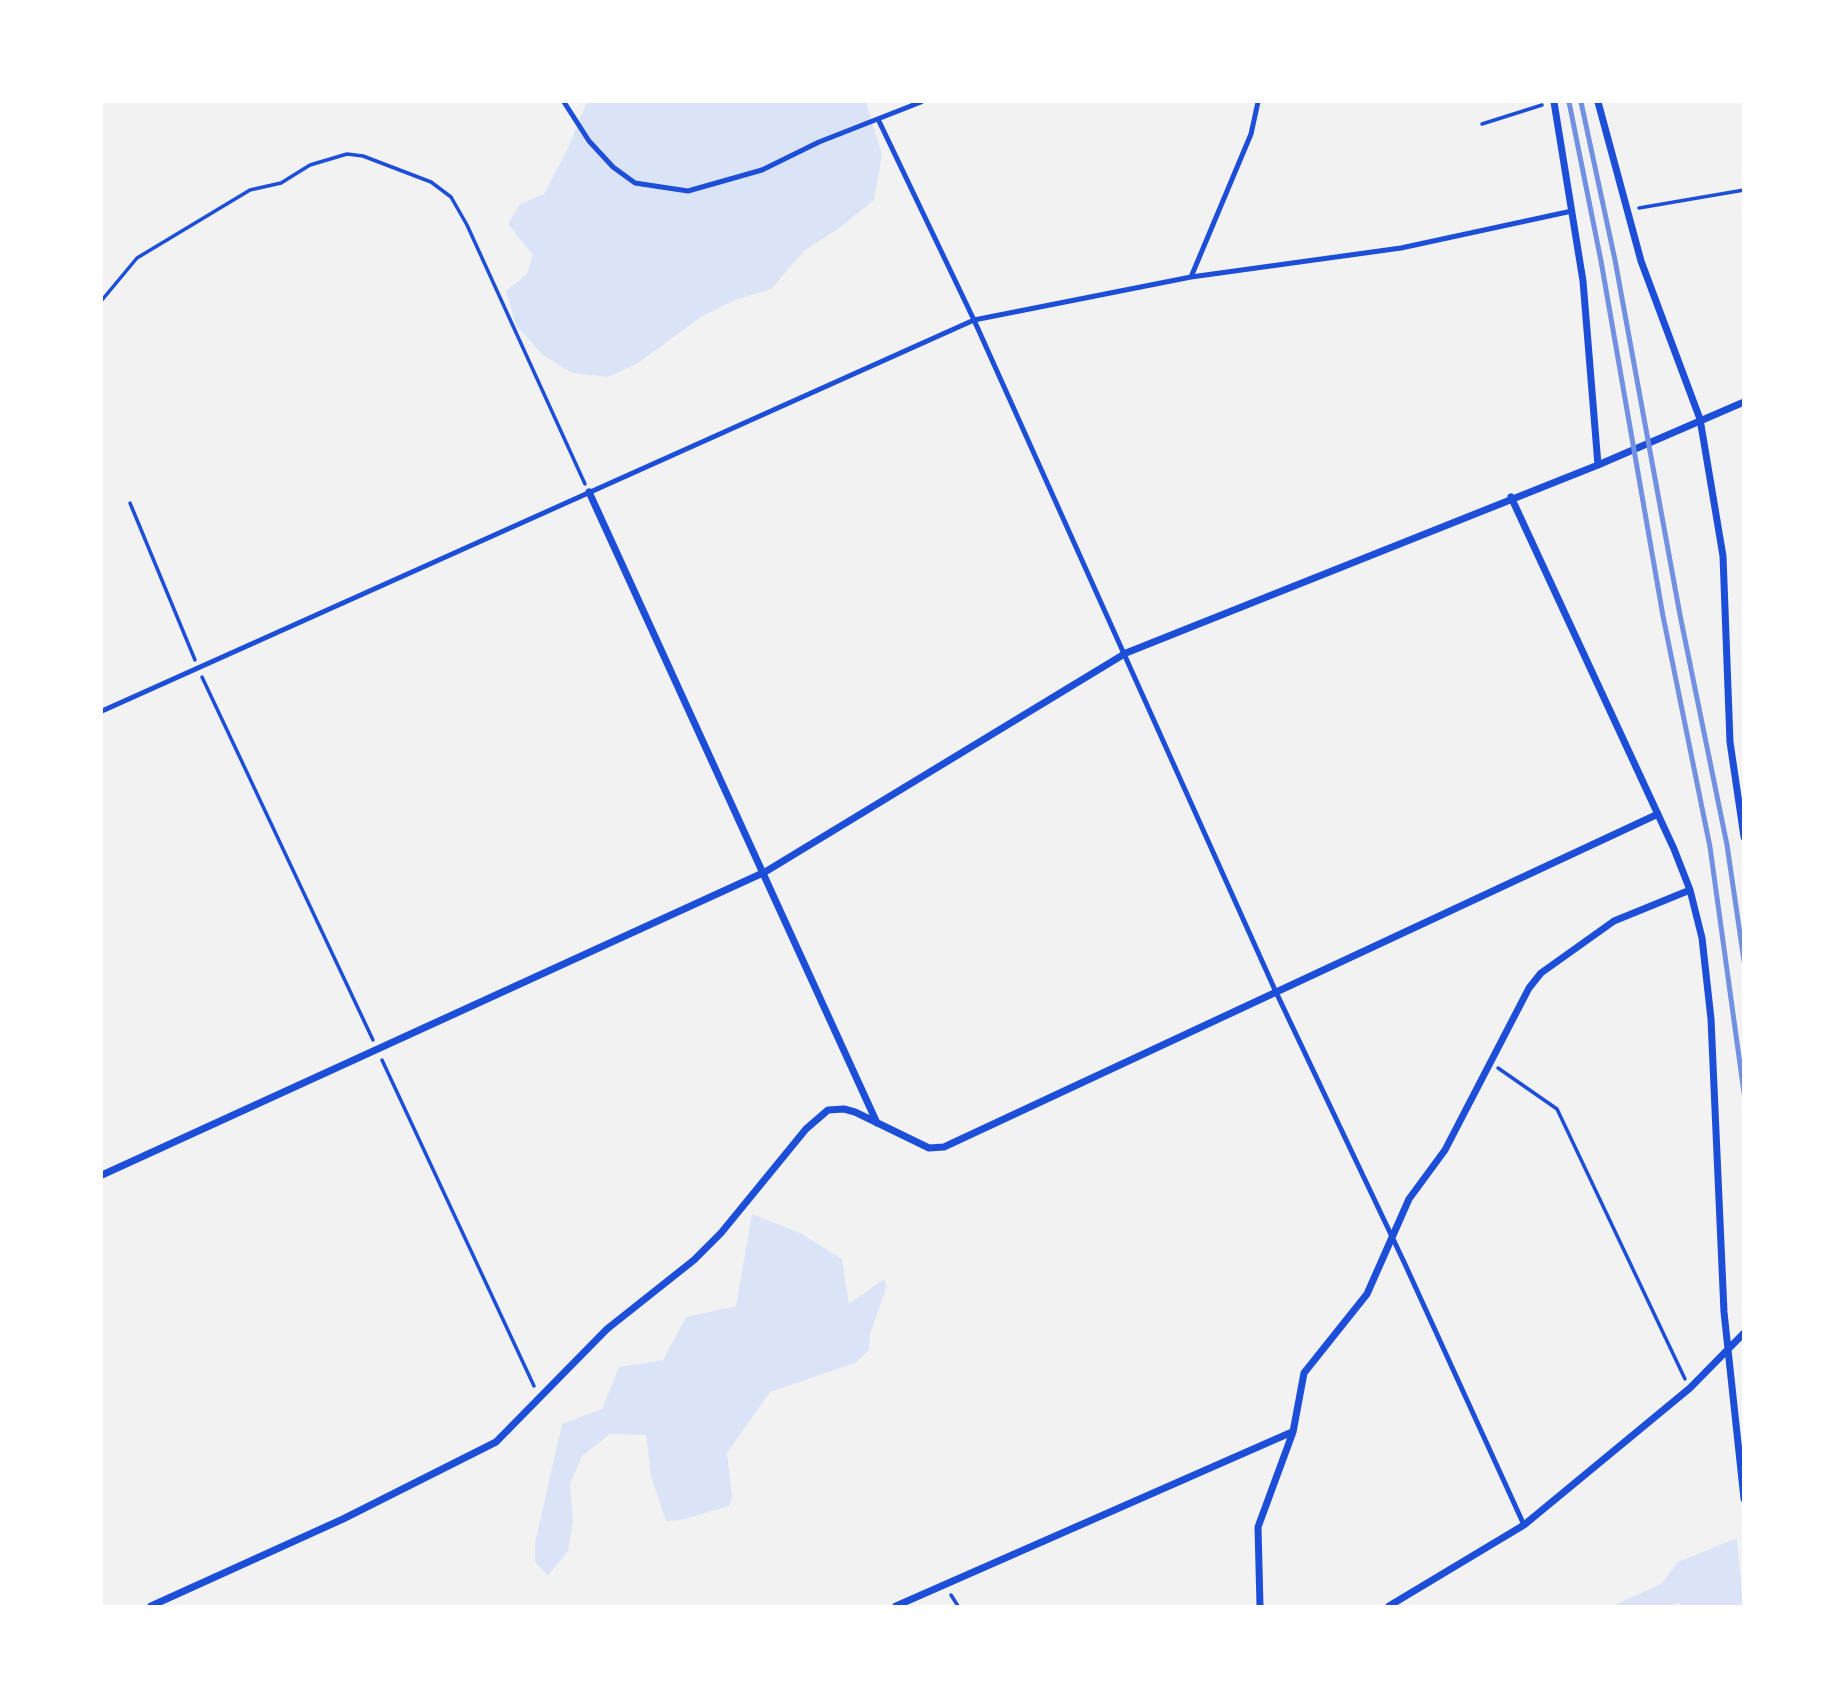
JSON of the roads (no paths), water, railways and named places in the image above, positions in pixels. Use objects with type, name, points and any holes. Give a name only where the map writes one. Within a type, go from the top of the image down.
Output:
[{"type":"street","points":[[1554,102],[1583,281],[1598,465]]},
{"type":"street","points":[[1598,102],[1641,261],[1700,419],[1723,556],[1730,742],[1744,837]]},
{"type":"street","points":[[102,1175],[765,872],[1126,653],[1511,497],[1598,465],[1689,423],[1744,402]]},
{"type":"street","points":[[589,492],[765,872],[877,1123]]},
{"type":"street","points":[[1511,497],[1657,814],[1690,890],[1703,938],[1711,1019],[1724,1312],[1730,1348],[1744,1499]]},
{"type":"street","points":[[151,1606],[496,1442],[607,1329],[694,1260],[721,1233],[819,1115],[844,1109],[929,1148],[944,1147],[1275,990],[1657,814]]},
{"type":"street","points":[[1260,1606],[1258,1527],[1293,1432],[1304,1373],[1367,1294],[1409,1199],[1445,1150],[1529,988],[1541,973],[1614,921],[1690,890]]},
{"type":"street","points":[[1389,1606],[1524,1525],[1690,1388],[1744,1333]]},
{"type":"street","points":[[896,1606],[1293,1432]]},
{"type":"lane","points":[[564,102],[589,141],[635,183],[688,191],[762,170],[921,102]]},
{"type":"lane","points":[[1191,277],[1251,134],[1258,102]]},
{"type":"lane","points":[[878,119],[974,320],[1126,653],[1275,990],[1392,1235],[1524,1525]]},
{"type":"lane","points":[[102,711],[974,320],[1191,277],[1401,248],[1572,211]]},
{"type":"railway","points":[[1569,102],[1601,261],[1663,616],[1710,847],[1744,1093]]},
{"type":"railway","points":[[1581,102],[1615,260],[1680,615],[1727,845],[1744,961]]}]
